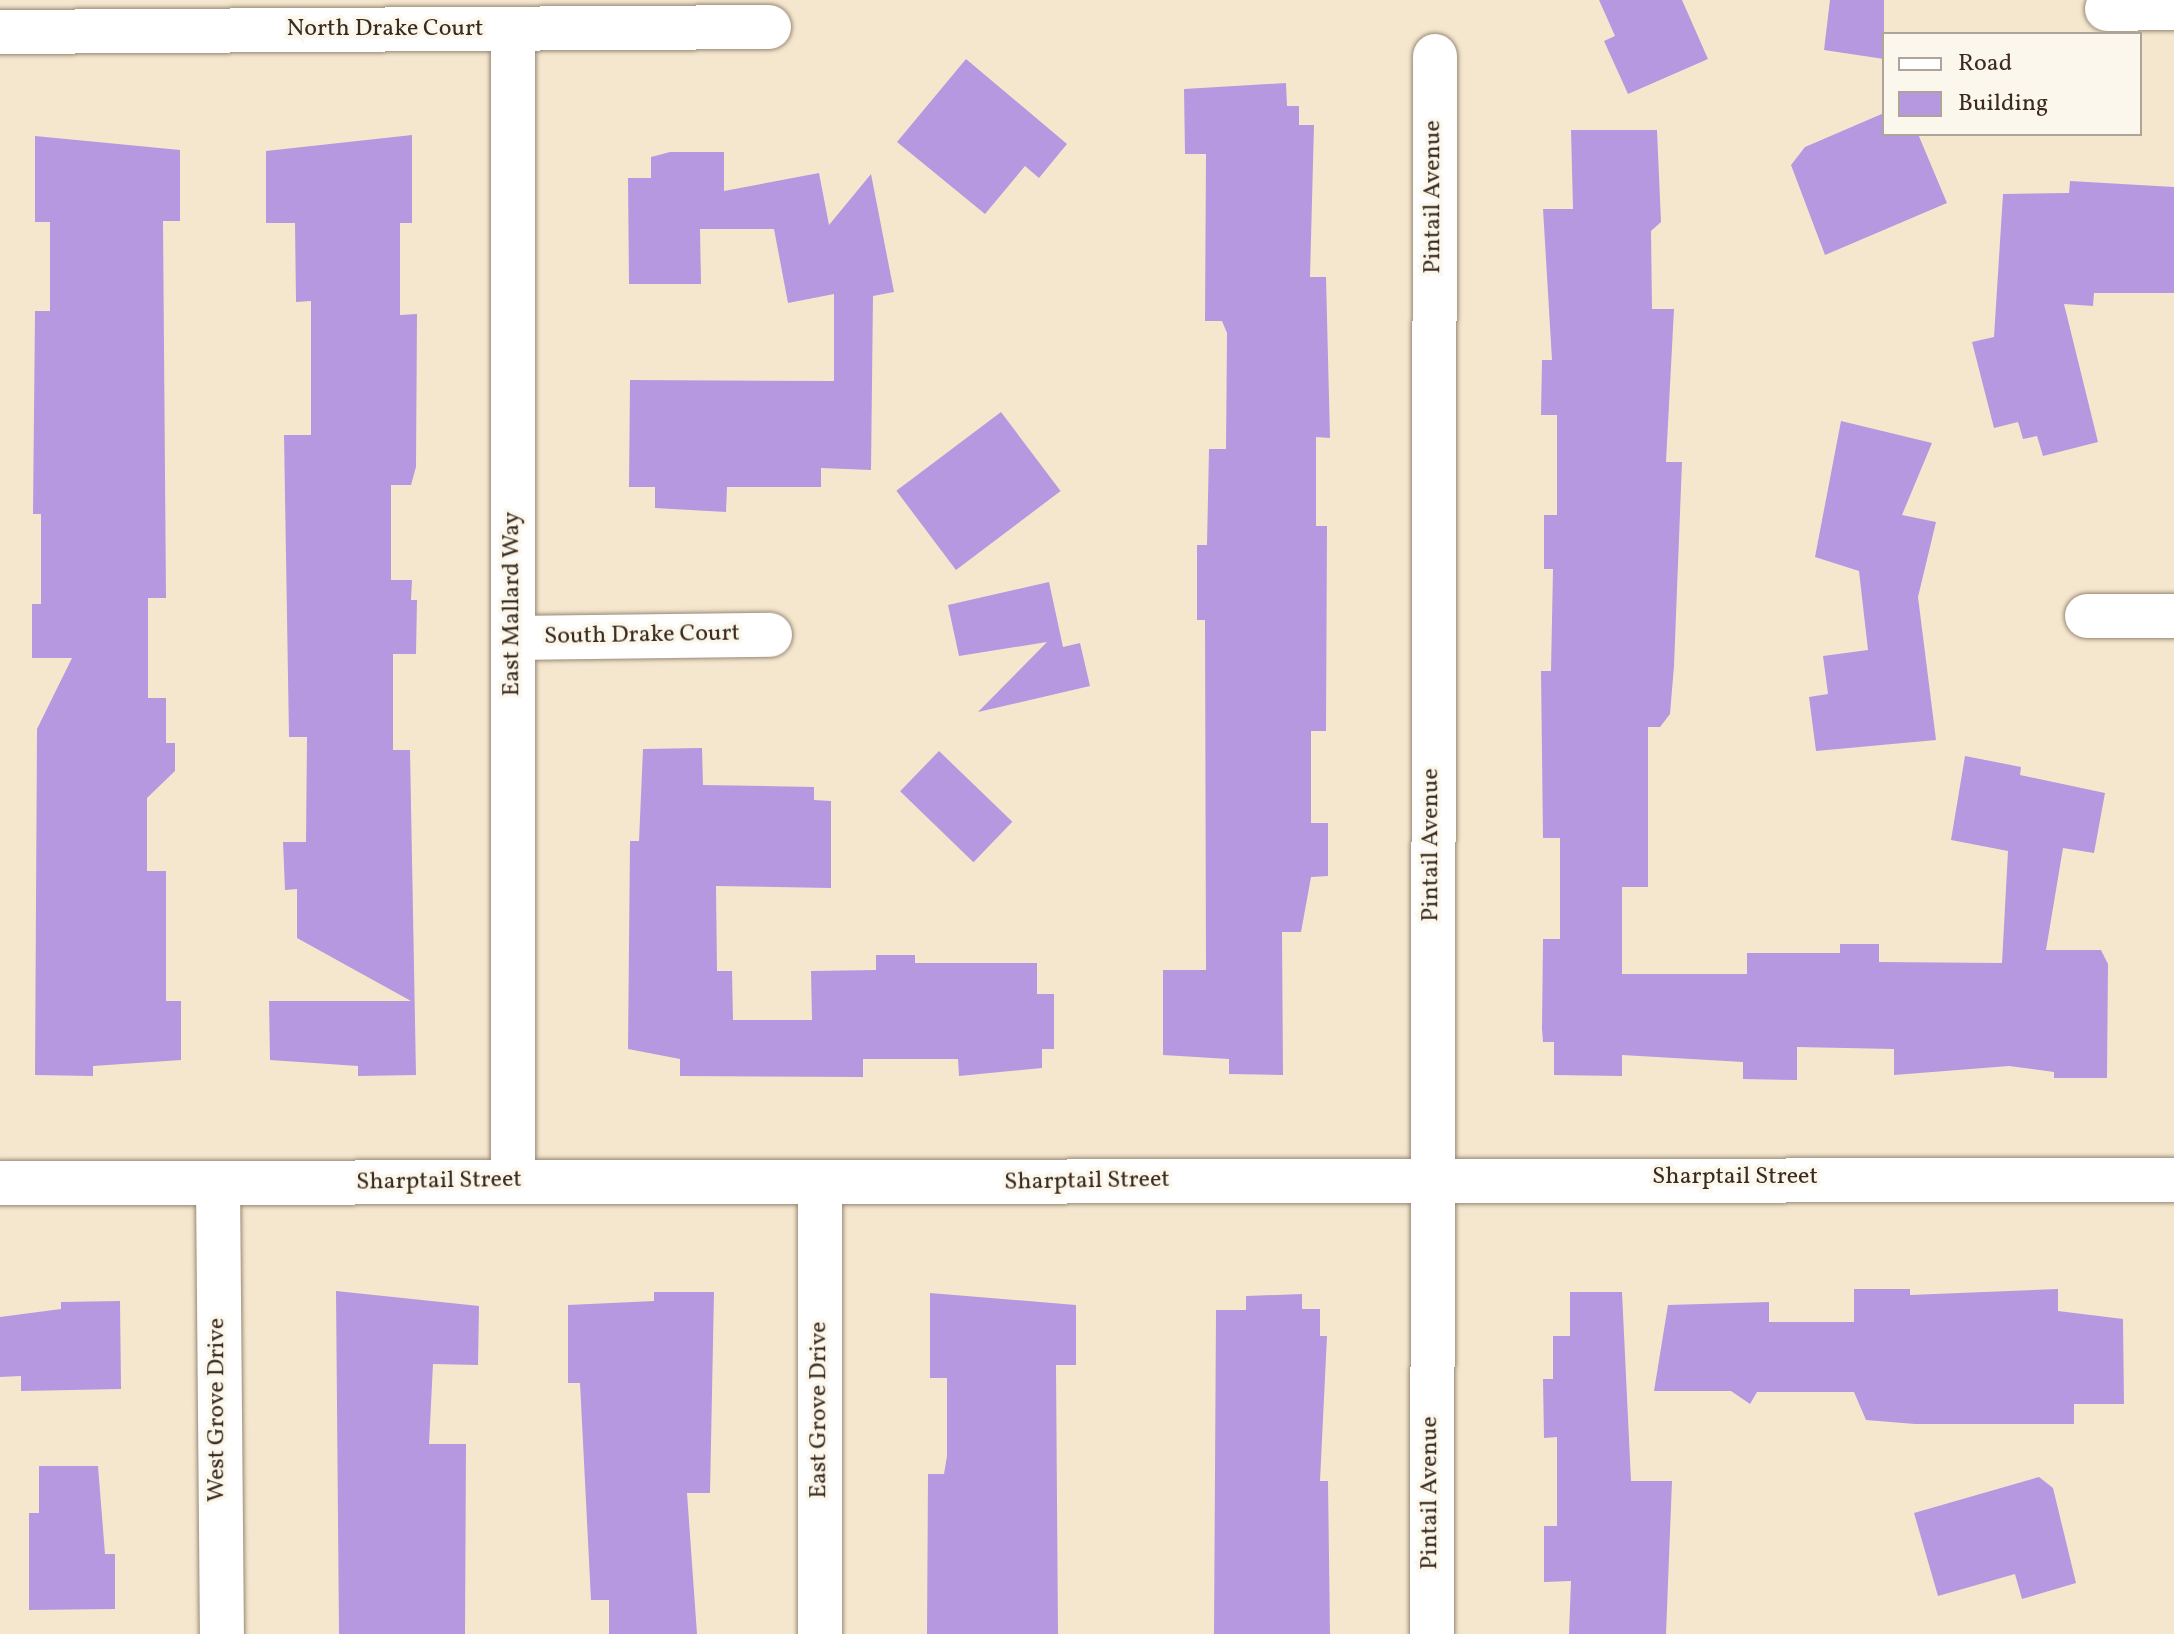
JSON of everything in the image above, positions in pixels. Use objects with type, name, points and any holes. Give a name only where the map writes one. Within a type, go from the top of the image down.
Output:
[{"type":"street","points":[[2107,9],[2174,8]]},
{"type":"street","name":"North Drake Court","points":[[0,32],[769,27]]},
{"type":"street","name":"East Mallard Way","points":[[513,29],[513,1180]]},
{"type":"street","name":"Pintail Avenue","points":[[1432,1634],[1435,56]]},
{"type":"street","points":[[2087,616],[2174,616]]},
{"type":"street","name":"South Drake Court","points":[[513,638],[770,635]]},
{"type":"street","name":"Sharptail Street","points":[[0,1183],[218,1185],[513,1180],[820,1185],[1431,1177],[2174,1180]]},
{"type":"street","name":"West Grove Drive","points":[[218,1185],[222,1634]]},
{"type":"street","name":"East Grove Drive","points":[[820,1185],[820,1634]]},
{"type":"building","points":[[1599,0],[1682,0],[1708,59],[1628,94],[1604,41],[1615,36]]},
{"type":"building","points":[[1830,0],[1884,0],[1882,59],[1824,50]]},
{"type":"building","points":[[966,59],[1067,144],[1039,178],[1025,166],[985,214],[897,142]]},
{"type":"building","points":[[1286,83],[1287,106],[1299,106],[1299,125],[1314,125],[1310,277],[1326,277],[1330,438],[1316,437],[1316,526],[1327,526],[1326,731],[1311,731],[1311,823],[1328,823],[1328,876],[1311,877],[1301,932],[1282,932],[1283,1075],[1229,1074],[1229,1059],[1163,1055],[1163,970],[1206,970],[1205,620],[1197,620],[1197,545],[1207,545],[1209,449],[1226,449],[1227,333],[1222,321],[1205,321],[1206,154],[1185,154],[1184,89]]},
{"type":"building","points":[[1882,114],[1882,136],[1919,136],[1947,203],[1825,255],[1791,165],[1805,147]]},
{"type":"building","points":[[1571,130],[1657,130],[1661,222],[1651,231],[1652,309],[1674,309],[1666,462],[1682,462],[1674,666],[1670,714],[1660,727],[1648,727],[1648,887],[1622,887],[1622,974],[1747,974],[1747,953],[1840,953],[1840,944],[1879,944],[1879,962],[2002,963],[2008,851],[1951,840],[1965,756],[2021,767],[2020,775],[2105,793],[2094,853],[2063,848],[2046,950],[2101,950],[2108,964],[2107,1078],[2054,1078],[2054,1072],[2009,1066],[1894,1075],[1894,1049],[1797,1047],[1797,1080],[1743,1079],[1743,1062],[1622,1055],[1622,1076],[1554,1075],[1554,1042],[1543,1042],[1542,1029],[1543,939],[1560,939],[1560,838],[1543,838],[1541,671],[1551,671],[1553,569],[1544,569],[1544,515],[1557,515],[1557,415],[1541,415],[1542,360],[1552,360],[1543,209],[1573,209]]},
{"type":"building","points":[[412,135],[412,223],[400,223],[400,315],[417,314],[416,467],[411,485],[391,485],[391,580],[412,580],[411,600],[417,600],[416,654],[393,654],[393,750],[410,750],[416,1075],[358,1076],[358,1066],[270,1060],[269,1001],[411,1001],[297,938],[297,889],[285,890],[283,842],[306,842],[307,737],[289,737],[284,435],[311,435],[311,301],[296,302],[295,223],[266,223],[266,151]]},
{"type":"building","points":[[35,136],[180,150],[180,221],[163,221],[166,598],[148,598],[148,698],[166,698],[166,743],[175,743],[175,771],[147,798],[147,871],[166,871],[166,1001],[181,1001],[181,1060],[93,1066],[93,1076],[35,1075],[37,729],[72,658],[32,658],[32,604],[41,604],[41,514],[33,514],[35,311],[50,311],[50,222],[35,222]]},
{"type":"building","points":[[670,152],[724,152],[724,191],[819,173],[829,225],[871,174],[894,292],[873,296],[871,470],[821,468],[821,487],[727,487],[726,512],[655,508],[655,487],[629,487],[630,380],[834,381],[834,294],[788,303],[774,229],[700,229],[701,284],[629,284],[628,178],[651,178],[651,157]]},
{"type":"building","points":[[2070,181],[2174,187],[2174,293],[2094,293],[2093,306],[2064,304],[2098,442],[2043,456],[2037,436],[2023,439],[2018,422],[1994,428],[1972,342],[1994,337],[2003,194],[2069,193]]},
{"type":"building","points":[[1001,412],[1061,491],[956,570],[896,491]]},
{"type":"building","points":[[1841,421],[1932,443],[1902,515],[1936,522],[1918,597],[1936,740],[1816,751],[1809,697],[1828,694],[1823,656],[1868,650],[1859,571],[1815,557]]},
{"type":"building","points":[[1049,582],[1063,647],[1080,643],[1090,686],[978,712],[1047,642],[959,656],[948,605]]},
{"type":"building","points":[[702,748],[703,785],[814,787],[814,800],[831,801],[831,888],[716,886],[717,971],[732,971],[733,1020],[812,1020],[811,971],[876,970],[876,955],[915,955],[915,963],[1037,963],[1037,994],[1054,994],[1054,1049],[1042,1049],[1042,1068],[959,1076],[958,1059],[863,1059],[863,1077],[680,1076],[680,1059],[628,1049],[630,841],[639,841],[643,749]]},
{"type":"building","points":[[939,751],[1012,822],[973,862],[900,791]]},
{"type":"building","points":[[1854,1289],[1910,1289],[1910,1295],[2058,1289],[2058,1311],[2123,1319],[2124,1404],[2074,1404],[2074,1424],[1915,1424],[1866,1420],[1854,1392],[1757,1392],[1750,1404],[1731,1391],[1654,1391],[1668,1305],[1769,1302],[1769,1322],[1854,1322]]},
{"type":"building","points":[[336,1291],[479,1306],[478,1365],[433,1364],[429,1444],[466,1444],[465,1634],[339,1634]]},
{"type":"building","points":[[654,1292],[714,1292],[710,1493],[687,1493],[697,1634],[609,1634],[609,1600],[591,1600],[580,1383],[568,1383],[568,1305],[654,1301]]},
{"type":"building","points":[[1570,1292],[1622,1292],[1631,1481],[1672,1481],[1666,1634],[1569,1634],[1571,1581],[1544,1582],[1544,1526],[1557,1526],[1557,1437],[1544,1438],[1543,1379],[1553,1379],[1553,1336],[1570,1336]]},
{"type":"building","points":[[930,1293],[1076,1305],[1076,1365],[1056,1365],[1058,1634],[927,1634],[928,1474],[944,1474],[947,1456],[947,1378],[930,1378]]},
{"type":"building","points":[[1302,1294],[1302,1309],[1320,1309],[1320,1336],[1327,1336],[1320,1481],[1328,1481],[1330,1634],[1214,1634],[1216,1310],[1246,1310],[1246,1296]]},
{"type":"building","points":[[120,1301],[121,1389],[21,1391],[21,1376],[0,1377],[0,1317],[61,1309],[61,1302]]},
{"type":"building","points":[[39,1466],[98,1466],[105,1554],[115,1554],[115,1609],[29,1610],[29,1513],[39,1513]]},
{"type":"building","points":[[2039,1477],[2053,1488],[2076,1583],[2022,1599],[2015,1574],[1938,1596],[1914,1513]]}]
